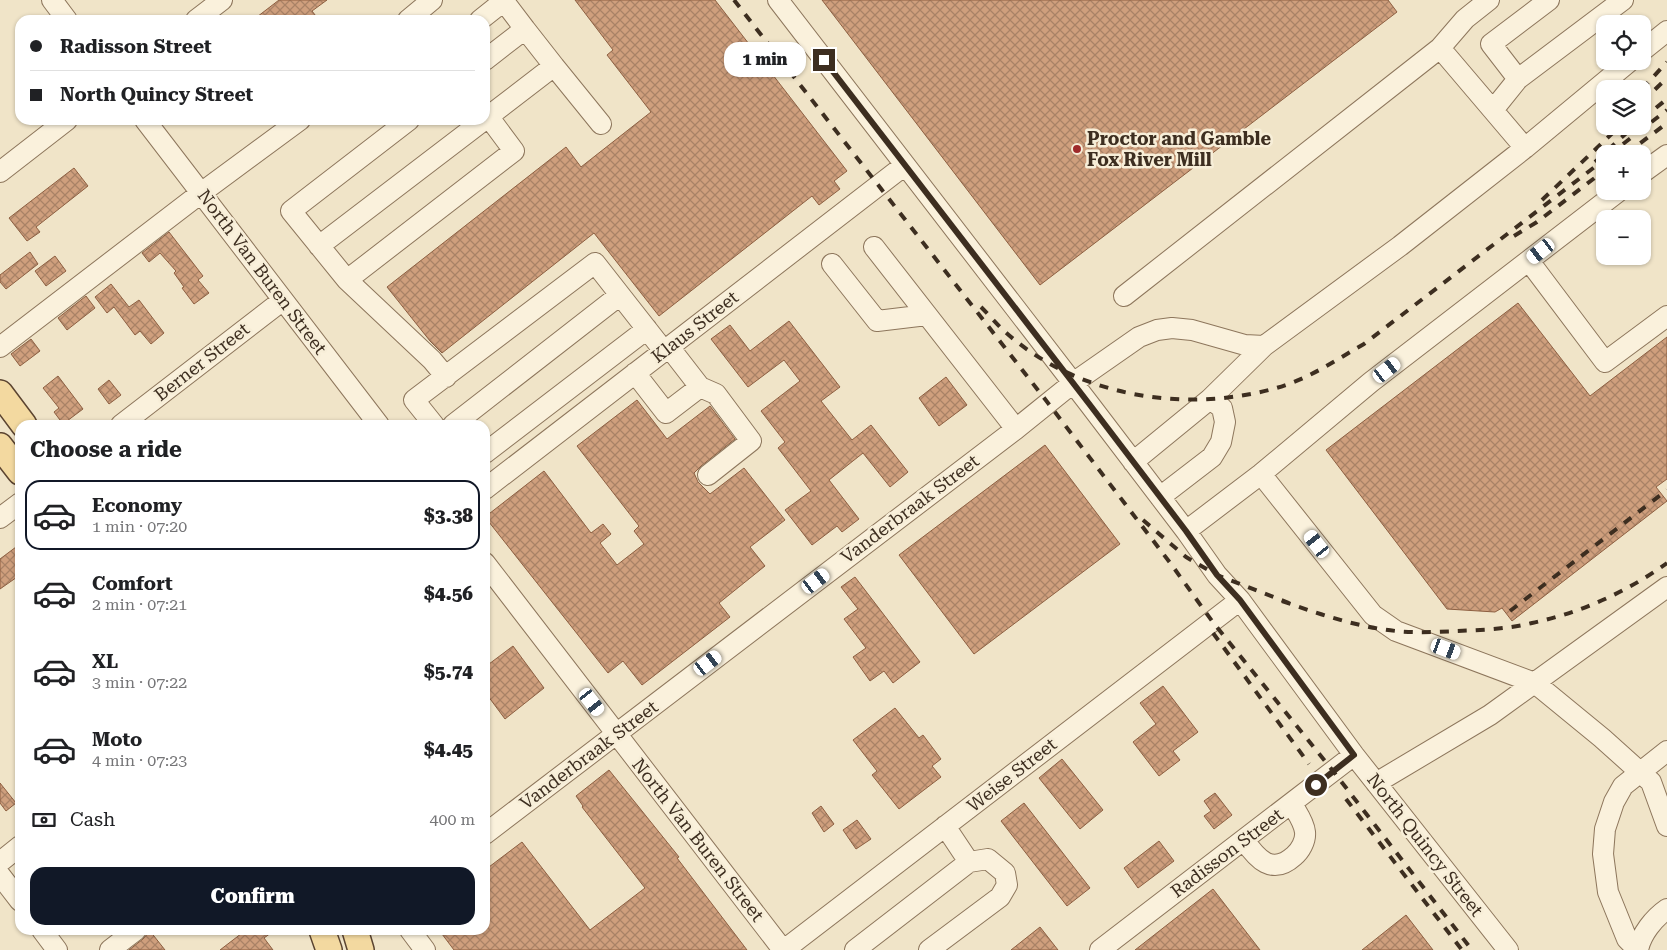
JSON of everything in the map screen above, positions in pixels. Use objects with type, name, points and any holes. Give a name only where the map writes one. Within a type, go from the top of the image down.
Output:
[{"type":"main road","points":[[0,393],[20,420]]},
{"type":"main road","points":[[0,446],[15,466]]},
{"type":"main road","points":[[324,935],[329,950]]},
{"type":"main road","points":[[356,935],[360,950]]},
{"type":"street","points":[[52,0],[63,15]]},
{"type":"street","points":[[202,15],[222,0]]},
{"type":"street","points":[[414,15],[432,0]]},
{"type":"street","name":"North Quincy Street","points":[[778,0],[1186,531],[1217,575],[1240,600],[1354,755],[1508,950]]},
{"type":"street","points":[[1124,296],[1440,48],[1465,19],[1489,0]]},
{"type":"street","points":[[1518,79],[1491,44],[1549,0]]},
{"type":"street","points":[[1493,110],[1518,79],[1623,0]]},
{"type":"street","points":[[486,15],[503,1],[601,124]]},
{"type":"street","points":[[490,56],[525,29]]},
{"type":"street","points":[[1651,44],[1667,31]]},
{"type":"street","points":[[1440,48],[1525,148]]},
{"type":"street","points":[[490,115],[554,66]]},
{"type":"street","points":[[1133,462],[1210,399],[1264,346],[1400,246],[1525,148],[1619,70]]},
{"type":"street","points":[[347,280],[514,151],[490,123]]},
{"type":"street","points":[[0,172],[61,125]]},
{"type":"street","name":"North Van Buren Street","points":[[149,125],[375,420]]},
{"type":"street","points":[[0,347],[201,192],[293,125]]},
{"type":"street","points":[[402,125],[291,211],[347,280],[432,360],[446,376]]},
{"type":"street","points":[[319,246],[477,125]]},
{"type":"street","points":[[1651,168],[1666,157]]},
{"type":"street","name":"Klaus Street","points":[[490,485],[906,166]]},
{"type":"street","points":[[1186,531],[1261,474],[1371,382],[1607,200]]},
{"type":"street","points":[[874,247],[1016,428]]},
{"type":"street","points":[[1529,261],[1605,362],[1667,316]]},
{"type":"street","points":[[427,420],[414,400],[595,263],[647,329],[700,387],[716,394],[751,441],[708,476]]},
{"type":"street","points":[[832,264],[877,321],[927,315]]},
{"type":"street","points":[[459,420],[620,295]]},
{"type":"street","name":"Berner Street","points":[[127,420],[283,300]]},
{"type":"street","name":"Vanderbraak Street","points":[[490,830],[1016,428],[1072,383],[1139,337],[1157,330],[1172,328],[1192,330],[1245,344],[1264,346]]},
{"type":"street","points":[[490,449],[647,329]]},
{"type":"street","points":[[635,373],[666,413],[700,387]]},
{"type":"street","points":[[1160,497],[1212,457],[1221,442],[1225,422],[1222,408],[1210,399]]},
{"type":"street","points":[[1261,474],[1373,615],[1396,631],[1534,683],[1565,706],[1651,782],[1667,826]]},
{"type":"street","points":[[0,518],[15,507]]},
{"type":"street","name":"North Van Buren Street","points":[[490,569],[783,950]]},
{"type":"street","points":[[1376,783],[1490,715],[1667,587]]},
{"type":"street","name":"Weise Street","points":[[783,950],[1240,600]]},
{"type":"street","points":[[1667,751],[1623,786],[1614,802],[1605,829],[1604,854],[1608,892],[1627,938],[1638,949],[1645,932],[1660,913],[1667,909]]},
{"type":"street","name":"Radisson Street","points":[[1100,950],[1354,755]]},
{"type":"street","points":[[1244,840],[1261,860],[1271,865],[1279,866],[1286,863],[1298,852],[1305,834],[1303,822],[1292,804]]},
{"type":"street","points":[[945,826],[969,862]]},
{"type":"street","points":[[0,862],[15,850]]},
{"type":"street","points":[[855,950],[969,862],[988,859],[1005,873],[1007,885],[1000,897],[951,944],[929,950]]},
{"type":"street","points":[[0,875],[15,894]]},
{"type":"street","points":[[46,935],[57,950]]},
{"type":"street","points":[[110,950],[130,935]]},
{"type":"street","points":[[414,935],[425,950]]},
{"type":"building","points":[[279,0],[327,0],[312,11],[315,15],[260,15]]},
{"type":"building","points":[[575,0],[715,0],[847,171],[834,181],[840,189],[819,205],[812,196],[659,316],[594,233],[442,353],[430,341],[387,287],[566,147],[581,167],[651,112],[607,55],[613,50]]},
{"type":"building","name":"Proctor and Gamble Fox River Mill","points":[[822,0],[1388,0],[1397,12],[1040,285]]},
{"type":"building","points":[[74,168],[88,186],[36,227],[40,232],[27,241],[9,218]]},
{"type":"building","points":[[169,232],[203,276],[198,280],[209,293],[194,304],[182,288],[184,287],[174,273],[176,271],[160,253],[149,262],[142,253]]},
{"type":"building","points":[[30,252],[38,264],[6,289],[0,282],[0,275]]},
{"type":"building","points":[[55,256],[66,271],[46,286],[35,271]]},
{"type":"building","points":[[111,284],[129,307],[139,300],[164,333],[151,344],[140,331],[135,335],[114,307],[107,313],[95,297]]},
{"type":"building","points":[[86,296],[95,308],[67,330],[58,318]]},
{"type":"building","points":[[1518,303],[1590,396],[1667,337],[1667,479],[1656,487],[1667,501],[1512,621],[1502,608],[1495,612],[1447,609],[1326,450]]},
{"type":"building","points":[[789,321],[840,387],[821,401],[852,440],[871,425],[908,472],[890,487],[863,453],[829,480],[859,519],[842,532],[837,526],[812,545],[785,510],[811,491],[778,448],[785,442],[761,411],[800,381],[784,360],[748,387],[711,339],[730,325],[750,351]]},
{"type":"building","points":[[31,339],[40,351],[20,366],[11,354]]},
{"type":"building","points":[[58,376],[83,409],[68,420],[60,420],[54,412],[59,408],[43,388]]},
{"type":"building","points":[[946,377],[967,405],[939,426],[919,398]]},
{"type":"building","points":[[109,380],[121,395],[109,404],[98,389]]},
{"type":"building","points":[[637,400],[667,439],[710,406],[735,439],[694,473],[698,482],[710,494],[744,468],[785,520],[750,547],[765,566],[719,603],[730,617],[642,685],[623,661],[608,673],[490,523],[490,513],[544,471],[591,533],[603,524],[611,534],[600,543],[617,565],[644,544],[634,531],[639,526],[577,446]]},
{"type":"building","points":[[1045,445],[1120,544],[974,654],[899,555]]},
{"type":"building","points":[[15,548],[15,578],[0,589],[0,559]]},
{"type":"building","points":[[855,577],[920,662],[893,683],[884,671],[870,681],[853,657],[866,648],[844,619],[858,609],[841,587]]},
{"type":"building","points":[[513,646],[544,688],[505,719],[490,699],[490,663]]},
{"type":"building","points":[[1163,686],[1198,732],[1173,751],[1180,760],[1159,776],[1133,742],[1156,724],[1140,703]]},
{"type":"building","points":[[895,708],[919,738],[923,735],[941,759],[932,766],[941,777],[899,809],[872,775],[877,771],[853,740]]},
{"type":"building","points":[[1062,759],[1103,810],[1080,829],[1039,778]]},
{"type":"building","points":[[609,770],[679,857],[677,858],[747,950],[454,950],[443,935],[490,935],[490,866],[522,842],[590,930],[645,888],[582,807],[576,796]]},
{"type":"building","points":[[0,783],[15,804],[6,811],[0,803]]},
{"type":"building","points":[[1215,793],[1232,815],[1214,829],[1204,816],[1211,811],[1204,801]]},
{"type":"building","points":[[1024,803],[1090,888],[1067,906],[1001,821]]},
{"type":"building","points":[[821,806],[834,824],[824,832],[812,813]]},
{"type":"building","points":[[857,820],[871,839],[856,849],[843,830]]},
{"type":"building","points":[[1159,841],[1174,861],[1138,888],[1124,868]]},
{"type":"building","points":[[1213,889],[1260,950],[1135,950]]},
{"type":"building","points":[[1406,915],[1433,950],[1362,950]]},
{"type":"building","points":[[1040,927],[1058,950],[1011,950]]},
{"type":"building","points":[[146,935],[153,935],[165,950],[129,950]]},
{"type":"building","points":[[240,935],[268,935],[264,938],[273,950],[220,950]]},
{"type":"railway","points":[[734,0],[1048,403],[1171,564],[1212,621],[1333,771],[1472,950]]},
{"type":"railway","points":[[1650,80],[1667,62]]},
{"type":"railway","points":[[1651,93],[1667,78]]},
{"type":"railway","points":[[1651,112],[1667,99]]},
{"type":"railway","points":[[1623,144],[1667,110]]},
{"type":"railway","points":[[1638,145],[1667,123]]},
{"type":"railway","points":[[1542,200],[1611,135]]},
{"type":"railway","points":[[1595,162],[1624,135]]},
{"type":"railway","points":[[981,307],[1002,329],[1025,348],[1050,364],[1077,377],[1106,387],[1135,394],[1194,400],[1251,394],[1303,378],[1364,344],[1596,166]]},
{"type":"railway","points":[[1514,236],[1537,222],[1596,177]]},
{"type":"railway","points":[[1510,611],[1667,490]]},
{"type":"railway","points":[[1143,520],[1186,557],[1217,575],[1289,603]]},
{"type":"railway","points":[[1282,601],[1338,619],[1381,629],[1404,632],[1495,629],[1550,619],[1585,607],[1636,583],[1667,563]]},
{"type":"railway","points":[[1213,633],[1309,764]]},
{"type":"railway","points":[[1346,799],[1462,950]]},
{"type":"place","name":"Proctor and Gamble Fox River Mill","points":[[1077,149]]},
{"type":"route","points":[[824,60],[1090,405],[1217,575],[1240,600],[1354,755],[1316,785]]}]
